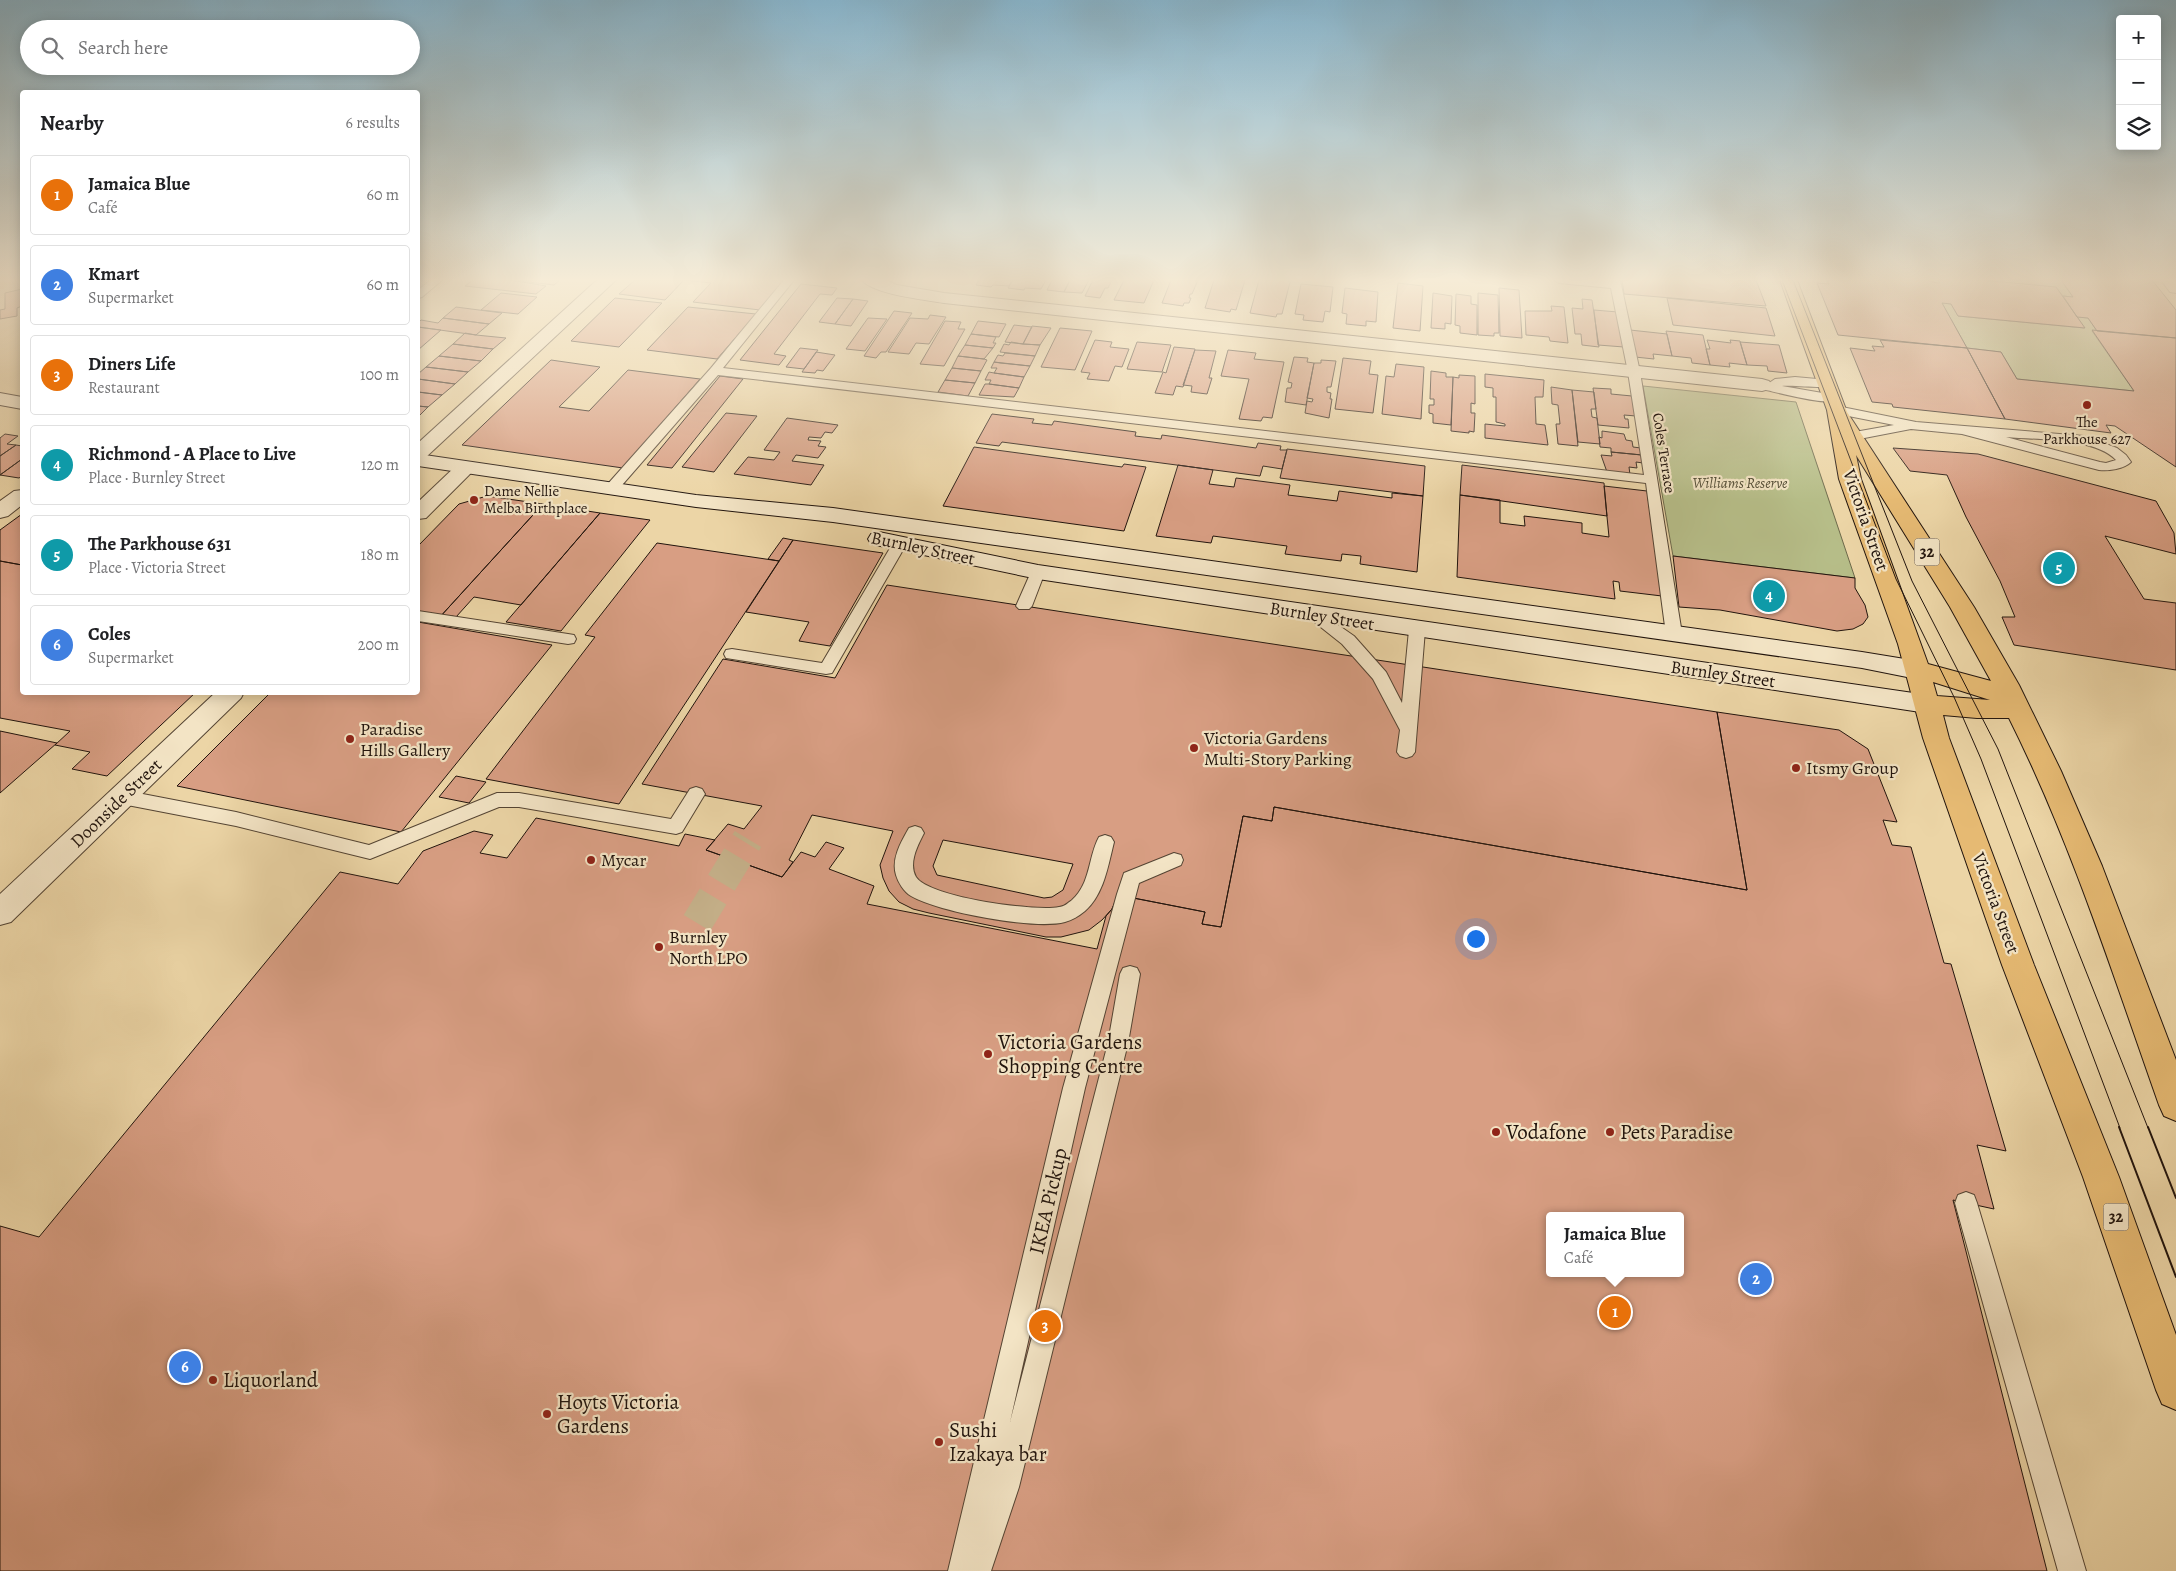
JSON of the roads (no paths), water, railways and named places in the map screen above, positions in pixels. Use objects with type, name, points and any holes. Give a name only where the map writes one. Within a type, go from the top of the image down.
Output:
[{"type":"main road","points":[[420,452],[527,353]]},
{"type":"main road","points":[[1460,353],[1762,384]]},
{"type":"main road","name":"Victoria Street","points":[[1816,353],[1833,397],[1854,436],[1955,597],[2014,704],[2039,754],[2095,888],[2176,1105]]},
{"type":"main road","name":"Victoria Street","points":[[1833,397],[1850,479],[1896,604],[1936,738],[1989,886],[2102,1177],[2176,1390]]},
{"type":"main road","points":[[0,399],[20,403]]},
{"type":"main road","name":"Burnley Street","points":[[420,460],[721,504],[833,515],[1424,597],[1917,670]]},
{"type":"main road","points":[[420,511],[465,468]]},
{"type":"main road","points":[[0,511],[20,497]]},
{"type":"main road","name":"Burnley Street","points":[[721,504],[816,527],[1038,572],[1416,630],[1927,704]]},
{"type":"main road","points":[[1038,572],[1049,545]]},
{"type":"main road","points":[[1416,630],[1424,597]]},
{"type":"main road","points":[[1917,670],[1964,681],[2014,704]]},
{"type":"main road","name":"Doonside Street","points":[[0,913],[229,695]]},
{"type":"main road","points":[[1927,704],[1968,708],[2014,704]]},
{"type":"lane","points":[[611,489],[729,353]]},
{"type":"lane","name":"Coles Terrace","points":[[1630,353],[1652,480],[1674,634]]},
{"type":"lane","points":[[715,371],[1652,480]]},
{"type":"lane","points":[[1762,384],[1800,394],[1833,397],[1916,426]]},
{"type":"lane","points":[[1854,436],[1916,426],[1963,430],[2091,441],[2121,456],[2124,462],[2107,467],[2099,466],[1963,430]]},
{"type":"lane","points":[[732,654],[826,669],[900,543]]},
{"type":"lane","points":[[1024,606],[1038,572]]},
{"type":"lane","points":[[1313,614],[1348,640],[1380,676],[1408,730]]},
{"type":"lane","points":[[420,616],[568,639]]},
{"type":"lane","points":[[1406,752],[1416,630]]},
{"type":"lane","points":[[122,797],[236,819],[370,852],[497,800],[519,800],[676,827],[696,794]]},
{"type":"lane","points":[[915,833],[906,850],[904,863],[906,876],[915,890],[932,897],[1011,913],[1043,916],[1065,914],[1080,904],[1091,888],[1105,842]]},
{"type":"lane","name":"IKEA Pickup","points":[[962,1571],[1072,1098],[1126,894],[1131,878],[1174,860]]},
{"type":"lane","name":"IKEA Pickup","points":[[977,1571],[1006,1488],[1118,1042],[1130,974]]},
{"type":"lane","points":[[1966,1203],[2072,1571]]},
{"type":"tunnel","points":[[697,923],[748,839]]},
{"type":"tram line","points":[[1810,353],[1896,579],[1954,697],[1981,759],[2120,1128]]},
{"type":"tram line","points":[[1822,353],[1912,581],[1998,749],[2148,1128]]},
{"type":"tram line","points":[[2119,1127],[2176,1277]]},
{"type":"tram line","points":[[2148,1127],[2176,1198]]},
{"type":"place","name":"The Parkhouse 627","points":[[2087,405]]},
{"type":"place","name":"Dame Nellie Melba Birthplace","points":[[474,500]]},
{"type":"place","name":"The Parkhouse 631","points":[[2059,568]]},
{"type":"place","name":"Richmond - A Place to Live","points":[[1769,596]]},
{"type":"place","name":"Paradise Hills Gallery","points":[[350,739]]},
{"type":"place","name":"Victoria Gardens Multi-Story Parking","points":[[1194,748]]},
{"type":"place","name":"Itsmy Group","points":[[1796,768]]},
{"type":"place","name":"Mycar","points":[[591,860]]},
{"type":"place","name":"Burnley North LPO","points":[[659,947]]},
{"type":"place","name":"Victoria Gardens Shopping Centre","points":[[988,1054]]},
{"type":"place","name":"Vodafone","points":[[1496,1132]]},
{"type":"place","name":"Pets Paradise","points":[[1610,1132]]},
{"type":"place","name":"Kmart","points":[[1756,1279]]},
{"type":"place","name":"Jamaica Blue","points":[[1615,1312]]},
{"type":"place","name":"Diners Life","points":[[1045,1326]]},
{"type":"place","name":"Coles","points":[[185,1367]]},
{"type":"place","name":"Liquorland","points":[[213,1380]]},
{"type":"place","name":"Hoyts Victoria Gardens","points":[[547,1414]]},
{"type":"place","name":"Sushi Izakaya bar","points":[[939,1442]]},
{"type":"park label","name":"Williams Reserve","points":[[1740,483]]}]
